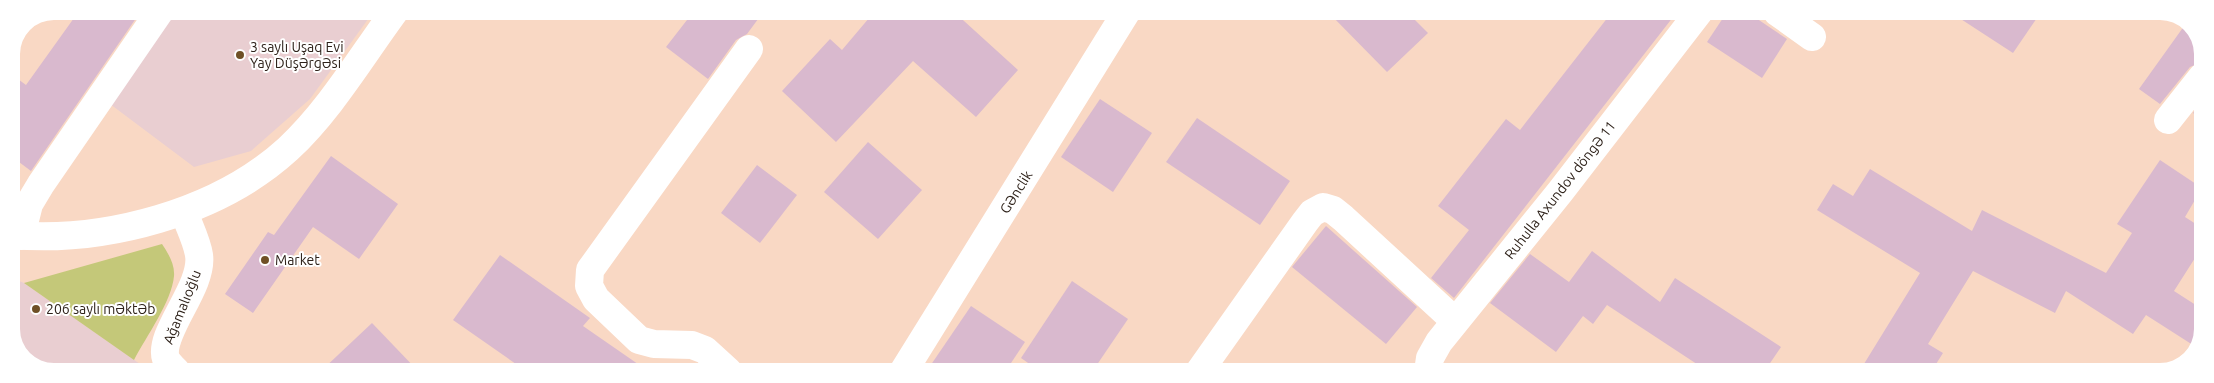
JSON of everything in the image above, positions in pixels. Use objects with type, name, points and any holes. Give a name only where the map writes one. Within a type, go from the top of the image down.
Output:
[{"type":"street","points":[[20,225],[29,204],[41,184],[154,20]]},
{"type":"street","points":[[20,235],[72,234],[116,229],[184,212],[229,191],[288,149],[317,116],[388,20]]},
{"type":"street","name":"Gənclik","points":[[909,363],[1123,20]]},
{"type":"street","name":"Ruhulla Axundov döngə 11","points":[[1429,363],[1430,358],[1455,321],[1560,192],[1692,20]]},
{"type":"street","points":[[1788,20],[1812,37]]},
{"type":"street","points":[[719,363],[705,350],[692,345],[654,344],[639,340],[596,299],[589,286],[590,270],[749,49]]},
{"type":"street","points":[[2168,120],[2194,87]]},
{"type":"street","points":[[1205,363],[1305,222],[1312,213],[1323,208],[1333,210],[1344,218],[1455,321]]},
{"type":"street","name":"Ağamalıoğlu","points":[[169,363],[166,360],[165,345],[192,288],[200,256],[184,212]]},
{"type":"shaded area","name":"3 saylı Uşaq Evi Yay Düşərgəsi","points":[[164,20],[367,20],[310,99],[251,151],[194,167],[106,101]]},
{"type":"shaded area","name":"206 saylı məktəb","points":[[20,281],[139,363],[50,363],[33,356],[26,348],[20,331]]},
{"type":"green space","points":[[162,244],[169,255],[173,267],[172,286],[164,308],[134,360],[24,283]]},
{"type":"building","points":[[73,20],[135,20],[31,171],[20,163],[20,81],[26,85]]},
{"type":"building","points":[[687,20],[757,20],[747,34],[736,40],[708,79],[666,47]]},
{"type":"building","points":[[867,20],[963,20],[1018,70],[976,117],[913,61],[836,142],[782,91],[830,39],[842,50]]},
{"type":"building","points":[[1336,20],[1415,20],[1428,33],[1387,72]]},
{"type":"building","points":[[1606,20],[1671,20],[1454,298],[1431,278],[1469,230],[1438,206],[1506,119],[1520,130]]},
{"type":"building","points":[[1722,20],[1759,20],[1787,39],[1762,78],[1707,42]]},
{"type":"building","points":[[1962,20],[2036,20],[2013,53]]},
{"type":"building","points":[[2182,29],[2193,45],[2194,65],[2190,67],[2160,104],[2139,89]]},
{"type":"building","points":[[1100,99],[1152,133],[1113,192],[1061,157]]},
{"type":"building","points":[[1197,118],[1290,181],[1260,225],[1166,162]]},
{"type":"building","points":[[868,142],[922,190],[878,239],[824,192]]},
{"type":"building","points":[[331,156],[398,204],[359,259],[313,227],[253,313],[225,294],[268,232],[274,235]]},
{"type":"building","points":[[2160,160],[2194,183],[2194,202],[2185,217],[2194,223],[2194,260],[2174,291],[2194,304],[2194,333],[2190,343],[2146,315],[2133,334],[2066,291],[2055,313],[1973,271],[1928,344],[1943,353],[1937,363],[1865,363],[1920,273],[1817,210],[1833,184],[1853,196],[1870,169],[1972,231],[1982,210],[2106,273],[2132,233],[2117,224]]},
{"type":"building","points":[[757,165],[797,195],[760,243],[721,213]]},
{"type":"building","points":[[1326,226],[1417,307],[1386,344],[1292,267]]},
{"type":"building","points":[[1592,251],[1660,302],[1675,278],[1781,347],[1770,363],[1695,363],[1607,305],[1593,324],[1583,316],[1556,352],[1490,303],[1530,254],[1569,282]]},
{"type":"building","points":[[500,255],[590,318],[583,326],[636,363],[515,363],[453,320]]},
{"type":"building","points":[[1072,281],[1128,319],[1098,363],[1028,363],[1021,358]]},
{"type":"building","points":[[971,306],[1025,342],[1011,363],[932,363]]},
{"type":"building","points":[[372,323],[410,363],[330,363]]},
{"type":"place","name":"3 saylı Uşaq Evi Yay Düşərgəsi","points":[[240,55]]},
{"type":"place","name":"Market","points":[[265,260]]},
{"type":"place","name":"206 saylı məktəb","points":[[36,309]]}]
